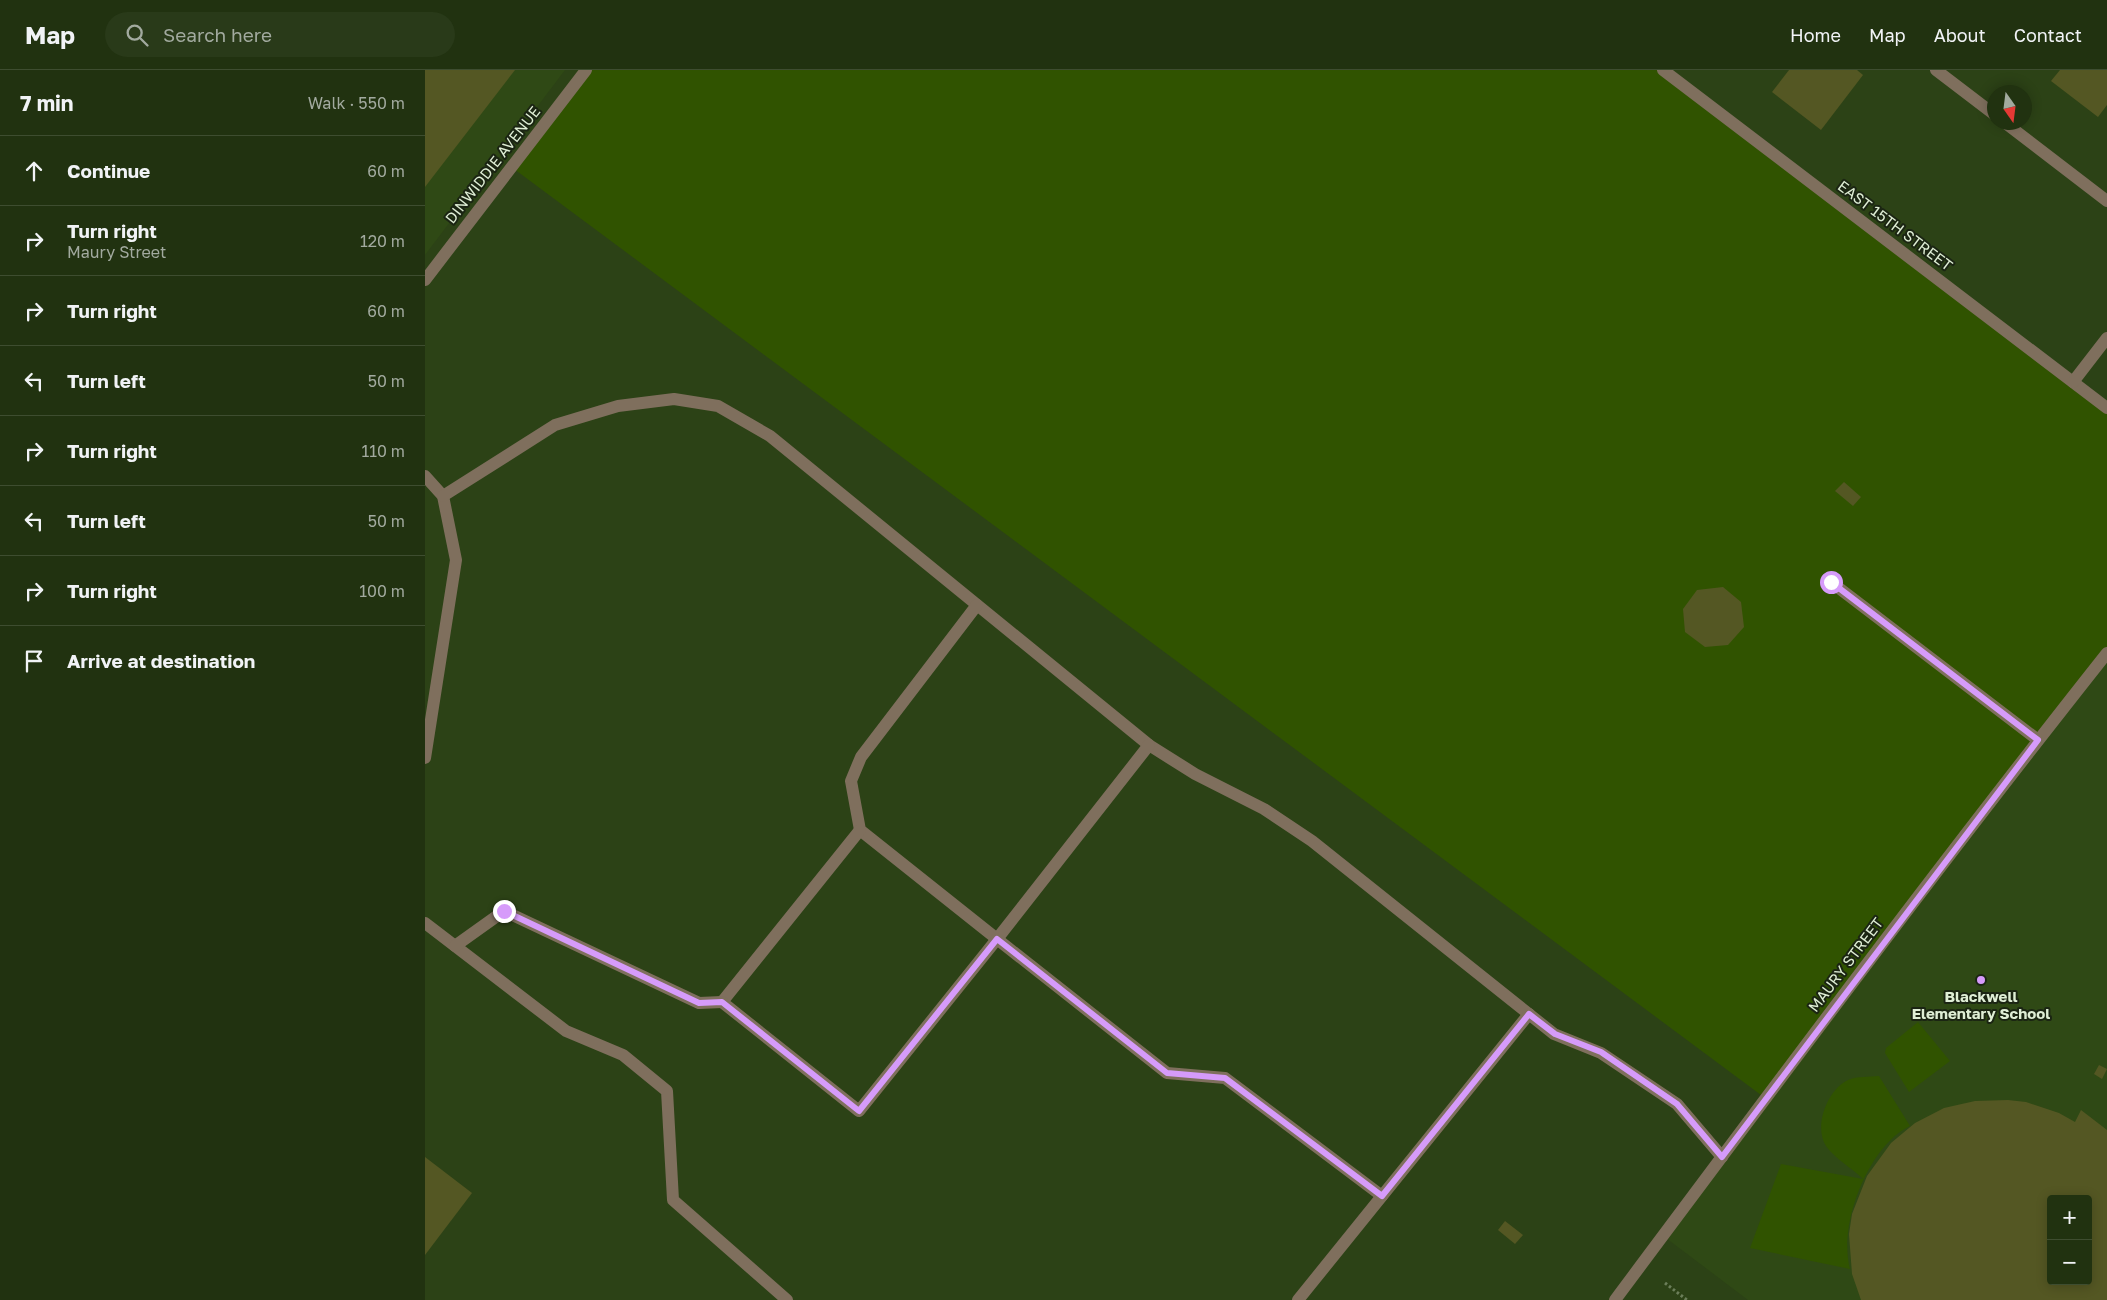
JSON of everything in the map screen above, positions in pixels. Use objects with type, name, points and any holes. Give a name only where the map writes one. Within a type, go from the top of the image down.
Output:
[{"type":"street","name":"DINWIDDIE AVENUE","points":[[425,280],[586,70]]},
{"type":"street","name":"EAST 15TH STREET","points":[[1663,70],[2107,408]]},
{"type":"street","points":[[1936,70],[1987,109]]},
{"type":"street","points":[[2015,130],[2107,201]]},
{"type":"street","points":[[2073,382],[2107,338]]},
{"type":"street","points":[[443,496],[555,425],[618,406],[674,399],[718,406],[770,436],[1149,745],[1195,774],[1264,809],[1311,841],[1555,1034],[1601,1052],[1677,1104],[1722,1157]]},
{"type":"street","points":[[425,476],[443,496],[456,560],[425,758]]},
{"type":"street","points":[[1831,582],[2038,740]]},
{"type":"street","points":[[977,606],[861,757],[851,781],[860,830],[1167,1073],[1225,1078],[1382,1196]]},
{"type":"street","name":"MAURY STREET","points":[[1615,1300],[2038,740],[2107,653]]},
{"type":"street","points":[[455,946],[504,911],[699,1003],[722,1002],[859,1111],[1149,745]]},
{"type":"street","points":[[722,1002],[860,830]]},
{"type":"street","points":[[425,923],[566,1031],[623,1055],[667,1092],[673,1200],[787,1300]]},
{"type":"street","points":[[1298,1300],[1529,1014]]},
{"type":"path","points":[[1665,1283],[1687,1300]]},
{"type":"shaded area","points":[[425,70],[565,70],[425,255]]},
{"type":"shaded area","points":[[583,70],[1661,70],[2107,408],[2107,655],[1765,1098],[510,166]]},
{"type":"shaded area","name":"Blackwell Elementary School","points":[[2107,655],[2107,1300],[1748,1300],[1662,1235]]},
{"type":"shaded area","points":[[1918,1022],[1950,1061],[1909,1092],[1885,1053],[1886,1048]]},
{"type":"shaded area","points":[[1879,1076],[1910,1126],[1895,1136],[1881,1151],[1869,1168],[1860,1188],[1848,1231],[1847,1251],[1850,1269],[1750,1248],[1781,1164],[1863,1179],[1826,1146],[1822,1138],[1822,1119],[1834,1091],[1841,1085],[1855,1078]]},
{"type":"building","points":[[425,70],[515,70],[425,187]]},
{"type":"building","points":[[1789,70],[1857,70],[1863,75],[1821,130],[1772,92]]},
{"type":"building","points":[[2060,70],[2107,70],[2107,105],[2098,117],[2051,81]]},
{"type":"building","points":[[1844,482],[1861,497],[1853,506],[1835,491]]},
{"type":"building","points":[[1723,587],[1741,602],[1744,627],[1728,645],[1705,647],[1685,632],[1683,609],[1697,590]]},
{"type":"building","points":[[2099,1065],[2107,1069],[2102,1079],[2094,1074]]},
{"type":"building","points":[[2008,1100],[2026,1102],[2059,1113],[2075,1122],[2081,1110],[2107,1130],[2107,1300],[1861,1300],[1852,1274],[1849,1234],[1852,1214],[1867,1176],[1891,1143],[1915,1123],[1944,1108],[1975,1101]]},
{"type":"building","points":[[425,1157],[472,1193],[425,1255]]},
{"type":"building","points":[[1505,1221],[1523,1235],[1515,1244],[1498,1230]]},
{"type":"place","name":"Blackwell Elementary School","points":[[1981,980]]},
{"type":"route","points":[[504,911],[699,1003],[722,1002],[859,1111],[997,939],[1167,1073],[1225,1078],[1382,1196],[1529,1014],[1555,1034],[1601,1052],[1677,1104],[1722,1157],[2038,740],[1831,582]]}]
